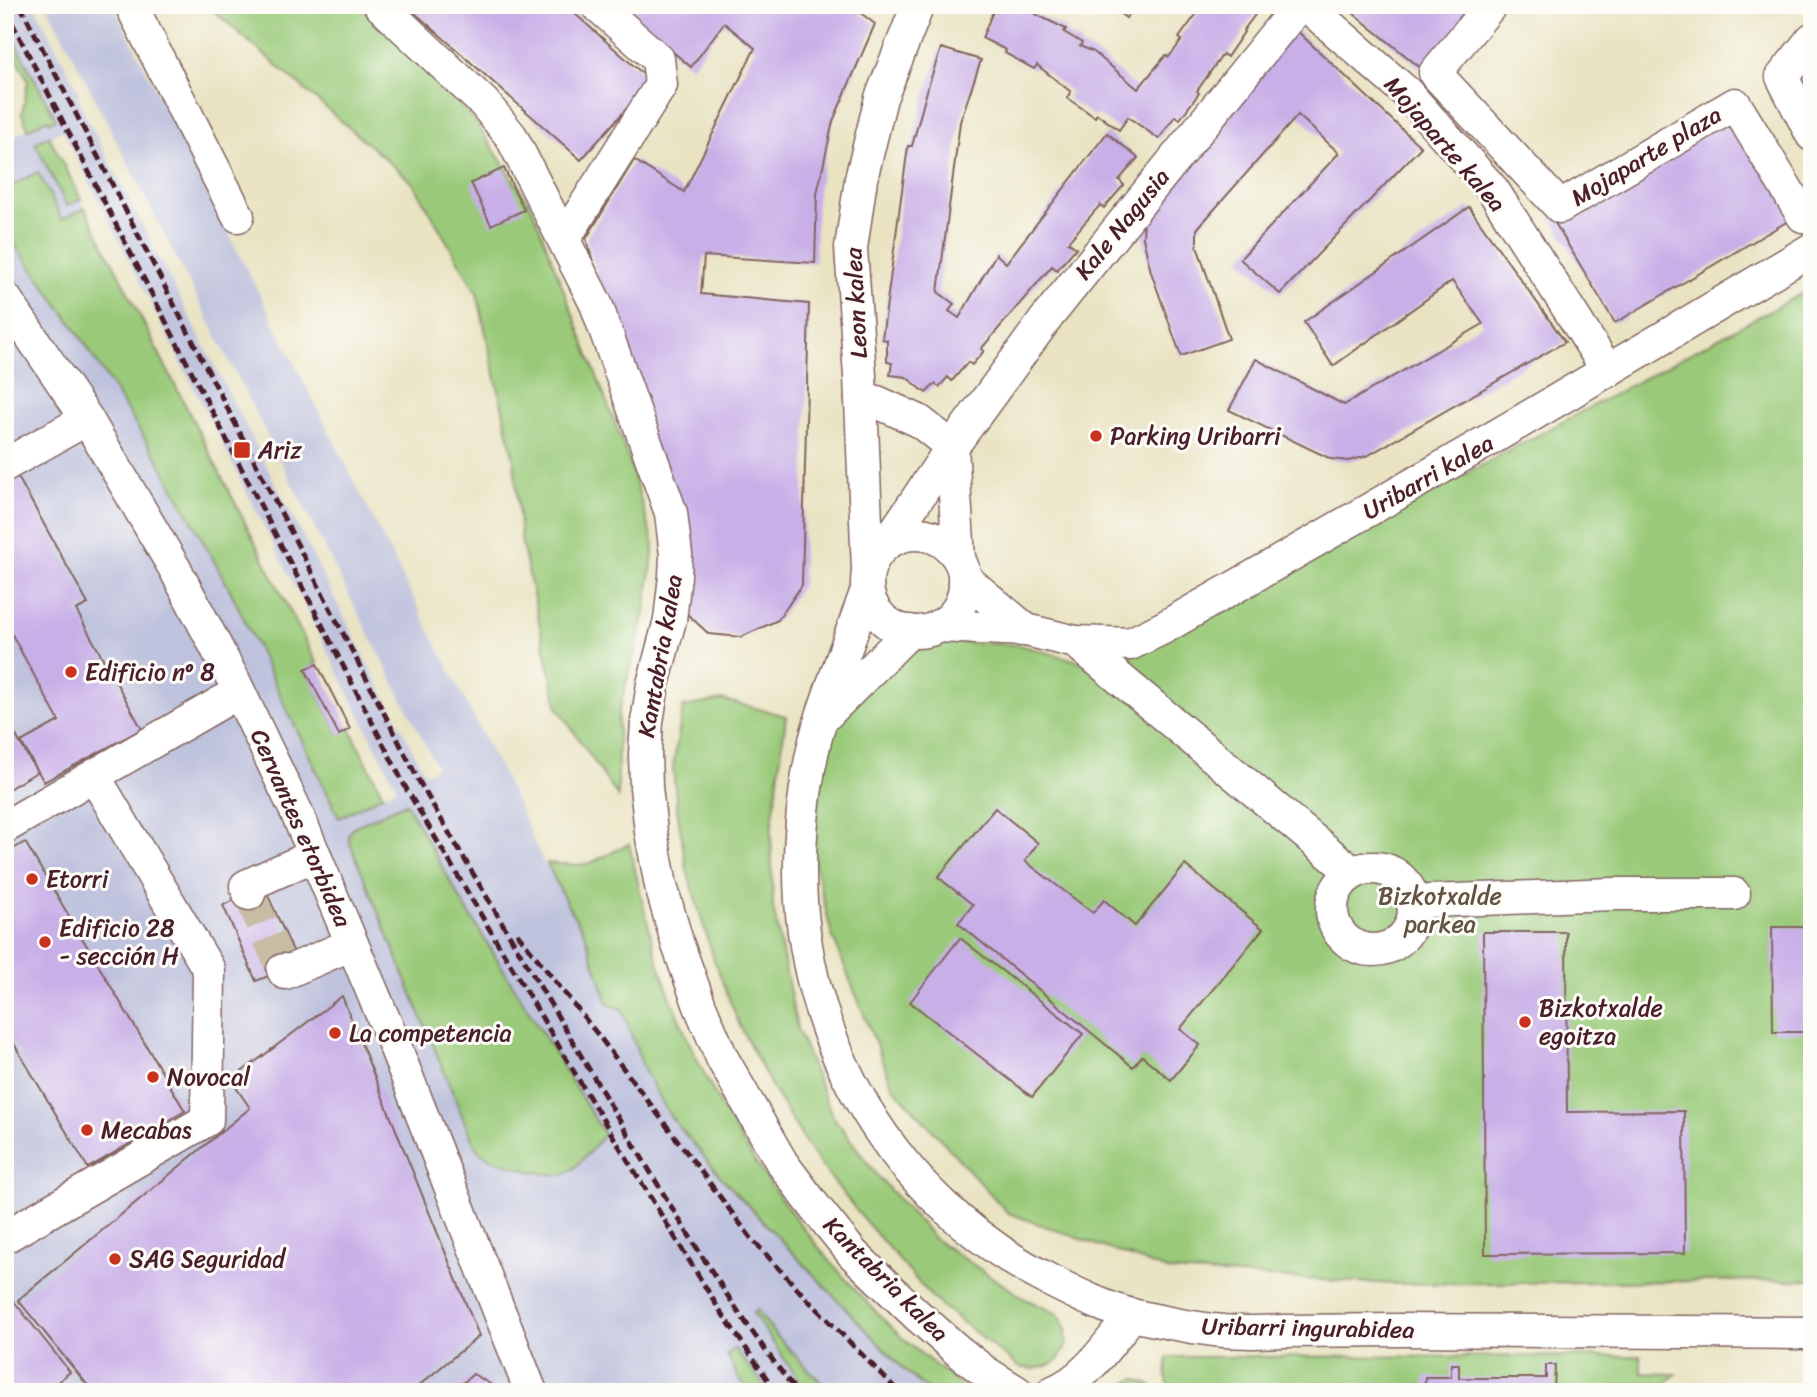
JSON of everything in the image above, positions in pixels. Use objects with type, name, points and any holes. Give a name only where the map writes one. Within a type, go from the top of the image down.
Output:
[{"type":"street","points":[[131,5],[238,216]]},
{"type":"street","name":"Kantabria kalea","points":[[380,5],[484,103],[511,136],[596,304],[671,513],[676,555],[670,620],[653,684],[647,722],[645,753],[650,832],[661,886],[678,945],[722,1058],[782,1163],[853,1254],[917,1315],[985,1373],[1017,1392]]},
{"type":"street","points":[[564,239],[661,85],[658,59],[597,5]]},
{"type":"street","name":"Leon kalea","points":[[868,580],[861,398],[851,248],[861,179],[881,98],[918,5]]},
{"type":"street","name":"Kale Nagusia","points":[[868,580],[876,554],[888,542],[951,447],[1048,316],[1299,5]]},
{"type":"street","name":"Mojaparte kalea","points":[[1306,5],[1407,93],[1493,190],[1608,371]]},
{"type":"street","name":"Mojaparte plaza","points":[[1491,5],[1435,73],[1560,207],[1735,104],[1803,216],[1812,211]]},
{"type":"street","points":[[1812,39],[1782,77],[1812,135]]},
{"type":"street","name":"Uribarri kalea","points":[[924,629],[1026,630],[1076,642],[1130,644],[1366,513],[1812,250]]},
{"type":"street","name":"Cervantes etorbidea","points":[[5,298],[87,418],[176,569],[239,692],[296,811],[391,1035],[531,1392]]},
{"type":"street","points":[[821,720],[924,629],[950,617],[964,593],[951,447],[919,421],[877,402],[861,398]]},
{"type":"street","points":[[5,465],[87,418]]},
{"type":"street","points":[[888,542],[903,535],[919,534],[935,538],[949,546],[961,569]]},
{"type":"street","name":"Uribarri kalea","points":[[961,569],[1026,630]]},
{"type":"street","points":[[868,580],[872,605],[882,618],[895,627],[924,629]]},
{"type":"street","name":"Uribarri ingurabidea","points":[[868,580],[821,720],[805,801],[800,860],[806,953],[830,1035],[852,1086],[882,1135],[913,1175],[987,1242],[1026,1268],[1080,1295],[1132,1315],[1207,1329],[1248,1332],[1382,1330],[1812,1333]]},
{"type":"street","points":[[1076,642],[1353,873]]},
{"type":"street","points":[[5,827],[239,692]]},
{"type":"street","points":[[5,1237],[207,1120],[209,970],[94,776]]},
{"type":"street","points":[[249,894],[246,886],[315,855]]},
{"type":"street","points":[[1364,869],[1387,871],[1397,876],[1405,884],[1413,905],[1413,918],[1408,931],[1399,941],[1387,948],[1360,948],[1348,942],[1338,932],[1333,919],[1335,893],[1343,881],[1364,869]]},
{"type":"street","points":[[1413,905],[1429,901],[1613,894],[1734,894]]},
{"type":"street","points":[[284,972],[352,944]]},
{"type":"street","points":[[1053,1392],[1072,1382],[1132,1315]]},
{"type":"shaded area","points":[[5,5],[34,5],[77,88],[88,120],[425,774],[437,767],[47,5],[113,5],[516,801],[544,864],[547,863],[585,934],[608,1003],[621,1009],[645,1072],[670,1116],[721,1177],[905,1371],[930,1392],[830,1392],[774,1333],[757,1310],[753,1313],[808,1392],[769,1392],[735,1349],[727,1354],[737,1376],[749,1392],[5,1392],[5,231],[75,328],[159,461],[230,590],[340,818],[397,788],[63,130],[35,143],[67,206],[81,199],[85,208],[62,219],[38,172],[5,189],[5,140],[49,119],[56,119],[5,24]],"holes":[[[406,803],[598,1143],[567,1173],[556,1175],[477,1149],[349,841],[353,827]]]},
{"type":"green space","points":[[356,5],[392,33],[475,121],[532,208],[630,462],[654,546],[645,613],[618,714],[618,797],[558,708],[521,539],[514,460],[477,293],[413,183],[208,6]]},
{"type":"green space","points":[[5,24],[56,119],[50,122],[48,119],[28,129],[22,114],[28,80],[5,37]]},
{"type":"green space","points":[[49,136],[81,199],[67,206],[35,143]]},
{"type":"green space","points":[[38,172],[62,219],[85,208],[317,664],[306,670],[339,734],[350,729],[383,795],[339,818],[230,590],[159,461],[75,328],[5,231],[5,189]]},
{"type":"green space","name":"Bizkotxalde parkea","points":[[1812,288],[1812,1280],[1392,1284],[1170,1271],[1008,1213],[893,1087],[832,935],[812,854],[826,740],[873,672],[934,641],[1019,645],[1104,668]]},
{"type":"green space","points":[[723,700],[786,716],[771,833],[773,907],[797,1028],[832,1115],[879,1178],[936,1240],[1025,1299],[1058,1314],[1066,1329],[1067,1344],[1058,1360],[1047,1366],[1033,1369],[1019,1367],[933,1299],[860,1215],[813,1155],[773,1089],[740,1026],[714,960],[687,871],[673,767],[683,707]]},
{"type":"green space","points":[[406,803],[462,902],[604,1134],[587,1155],[567,1173],[549,1174],[508,1165],[479,1151],[475,1146],[349,841],[353,827]]},
{"type":"green space","points":[[629,844],[657,958],[676,1011],[725,1113],[787,1208],[822,1252],[899,1335],[969,1392],[930,1392],[905,1371],[721,1177],[670,1116],[645,1072],[622,1009],[608,1004],[585,934],[547,863],[591,863]]},
{"type":"green space","points":[[757,1310],[774,1333],[830,1392],[808,1392],[753,1313]]},
{"type":"green space","points":[[735,1349],[769,1392],[749,1392],[737,1376],[727,1354]]},
{"type":"green space","points":[[1641,1356],[1641,1373],[1676,1374],[1656,1392],[1173,1392],[1166,1375],[1168,1357]]},
{"type":"green space","points":[[1136,1379],[1154,1387],[1155,1392],[1106,1392]]},
{"type":"building","points":[[406,5],[565,5],[651,81],[581,160]]},
{"type":"building","points":[[617,5],[850,5],[875,24],[833,121],[817,194],[815,263],[704,256],[701,294],[809,304],[802,585],[778,620],[741,637],[709,634],[686,613],[622,357],[586,239],[634,160],[684,192],[755,48],[724,23],[691,67]]},
{"type":"building","points":[[988,5],[1017,5],[1066,29],[1064,32],[1082,43],[1080,46],[1094,52],[1138,89],[1166,55],[1169,57],[1203,5],[1256,5],[1260,8],[1227,57],[1223,54],[1180,119],[1175,116],[1159,139],[1128,117],[1119,130],[1097,114],[1095,117],[1067,98],[1071,92],[1037,65],[1034,69],[982,38],[994,9]]},
{"type":"building","points":[[1109,5],[1136,5],[1126,18]]},
{"type":"building","points":[[1343,5],[1483,5],[1427,73]]},
{"type":"building","points":[[1295,29],[1421,147],[1280,294],[1240,259],[1339,153],[1298,115],[1197,229],[1197,246],[1229,339],[1181,356],[1151,272],[1143,238],[1144,218]]},
{"type":"building","points":[[1812,47],[1812,129],[1786,79]]},
{"type":"building","points":[[941,48],[981,60],[960,122],[938,292],[954,304],[949,311],[959,318],[996,254],[1006,263],[1107,133],[1138,158],[1119,180],[1124,185],[1104,208],[1100,205],[1068,242],[1076,248],[1057,270],[1052,266],[981,349],[984,351],[972,365],[968,362],[952,381],[948,377],[939,387],[935,384],[926,393],[906,377],[890,375],[892,363],[887,362],[887,340],[882,339],[908,146],[912,146]]},
{"type":"building","points":[[1737,109],[1800,214],[1615,323],[1552,218]]},
{"type":"building","points":[[504,168],[524,210],[491,225],[471,183]]},
{"type":"building","points":[[1469,207],[1565,342],[1367,456],[1348,461],[1331,459],[1229,410],[1256,359],[1344,405],[1483,324],[1452,281],[1333,366],[1304,322]]},
{"type":"building","name":"Edificio nº 8","points":[[13,468],[88,604],[76,610],[142,729],[44,782],[21,742],[59,721],[5,622],[5,473]]},
{"type":"building","points":[[317,664],[350,729],[339,735],[305,669]]},
{"type":"building","points":[[5,717],[37,772],[5,791]]},
{"type":"building","points":[[995,808],[1038,843],[1025,861],[1093,913],[1104,900],[1135,926],[1185,865],[1263,929],[1180,1029],[1200,1045],[1171,1080],[1142,1056],[1133,1067],[958,923],[973,905],[938,877]]},
{"type":"building","name":"Edificio 28 - sección H","points":[[25,842],[185,1111],[88,1168],[5,1029],[5,854]]},
{"type":"building","points":[[264,887],[299,964],[256,981],[223,905]]},
{"type":"building","points":[[1772,927],[1812,927],[1812,1032],[1773,1032]]},
{"type":"building","name":"Bizkotxalde egoitza","points":[[1483,932],[1566,932],[1567,1112],[1684,1111],[1685,1253],[1485,1254]]},
{"type":"building","points":[[960,938],[1083,1034],[1032,1097],[910,1002]]},
{"type":"building","points":[[342,996],[479,1336],[411,1392],[93,1392],[18,1300],[250,1108],[231,1080]]},
{"type":"building","points":[[5,1290],[70,1372],[45,1392],[5,1392]]},
{"type":"building","points":[[1451,1364],[1459,1364],[1459,1378],[1546,1378],[1546,1365],[1555,1365],[1554,1392],[1425,1392],[1425,1377],[1451,1377]]},
{"type":"building","points":[[473,1374],[497,1388],[499,1392],[453,1392]]},
{"type":"tunnel","points":[[249,894],[283,970]]},
{"type":"railway","points":[[20,5],[420,783],[676,1214],[746,1323],[797,1392]]},
{"type":"railway","points":[[5,9],[407,790],[717,1306],[776,1392]]},
{"type":"railway","points":[[517,933],[602,1040],[751,1238],[899,1392]]},
{"type":"place","name":"Parking Uribarri","points":[[1096,436]]},
{"type":"place","name":"Ariz","points":[[242,450]]},
{"type":"place","name":"Edificio nº 8","points":[[71,672]]},
{"type":"place","name":"Etorri","points":[[32,879]]},
{"type":"place","name":"Edificio 28 - sección H","points":[[45,942]]},
{"type":"place","name":"Bizkotxalde egoitza","points":[[1525,1022]]},
{"type":"place","name":"La competencia","points":[[335,1033]]},
{"type":"place","name":"Novocal","points":[[153,1077]]},
{"type":"place","name":"Mecabas","points":[[87,1130]]},
{"type":"place","name":"SAG Seguridad","points":[[115,1259]]}]
